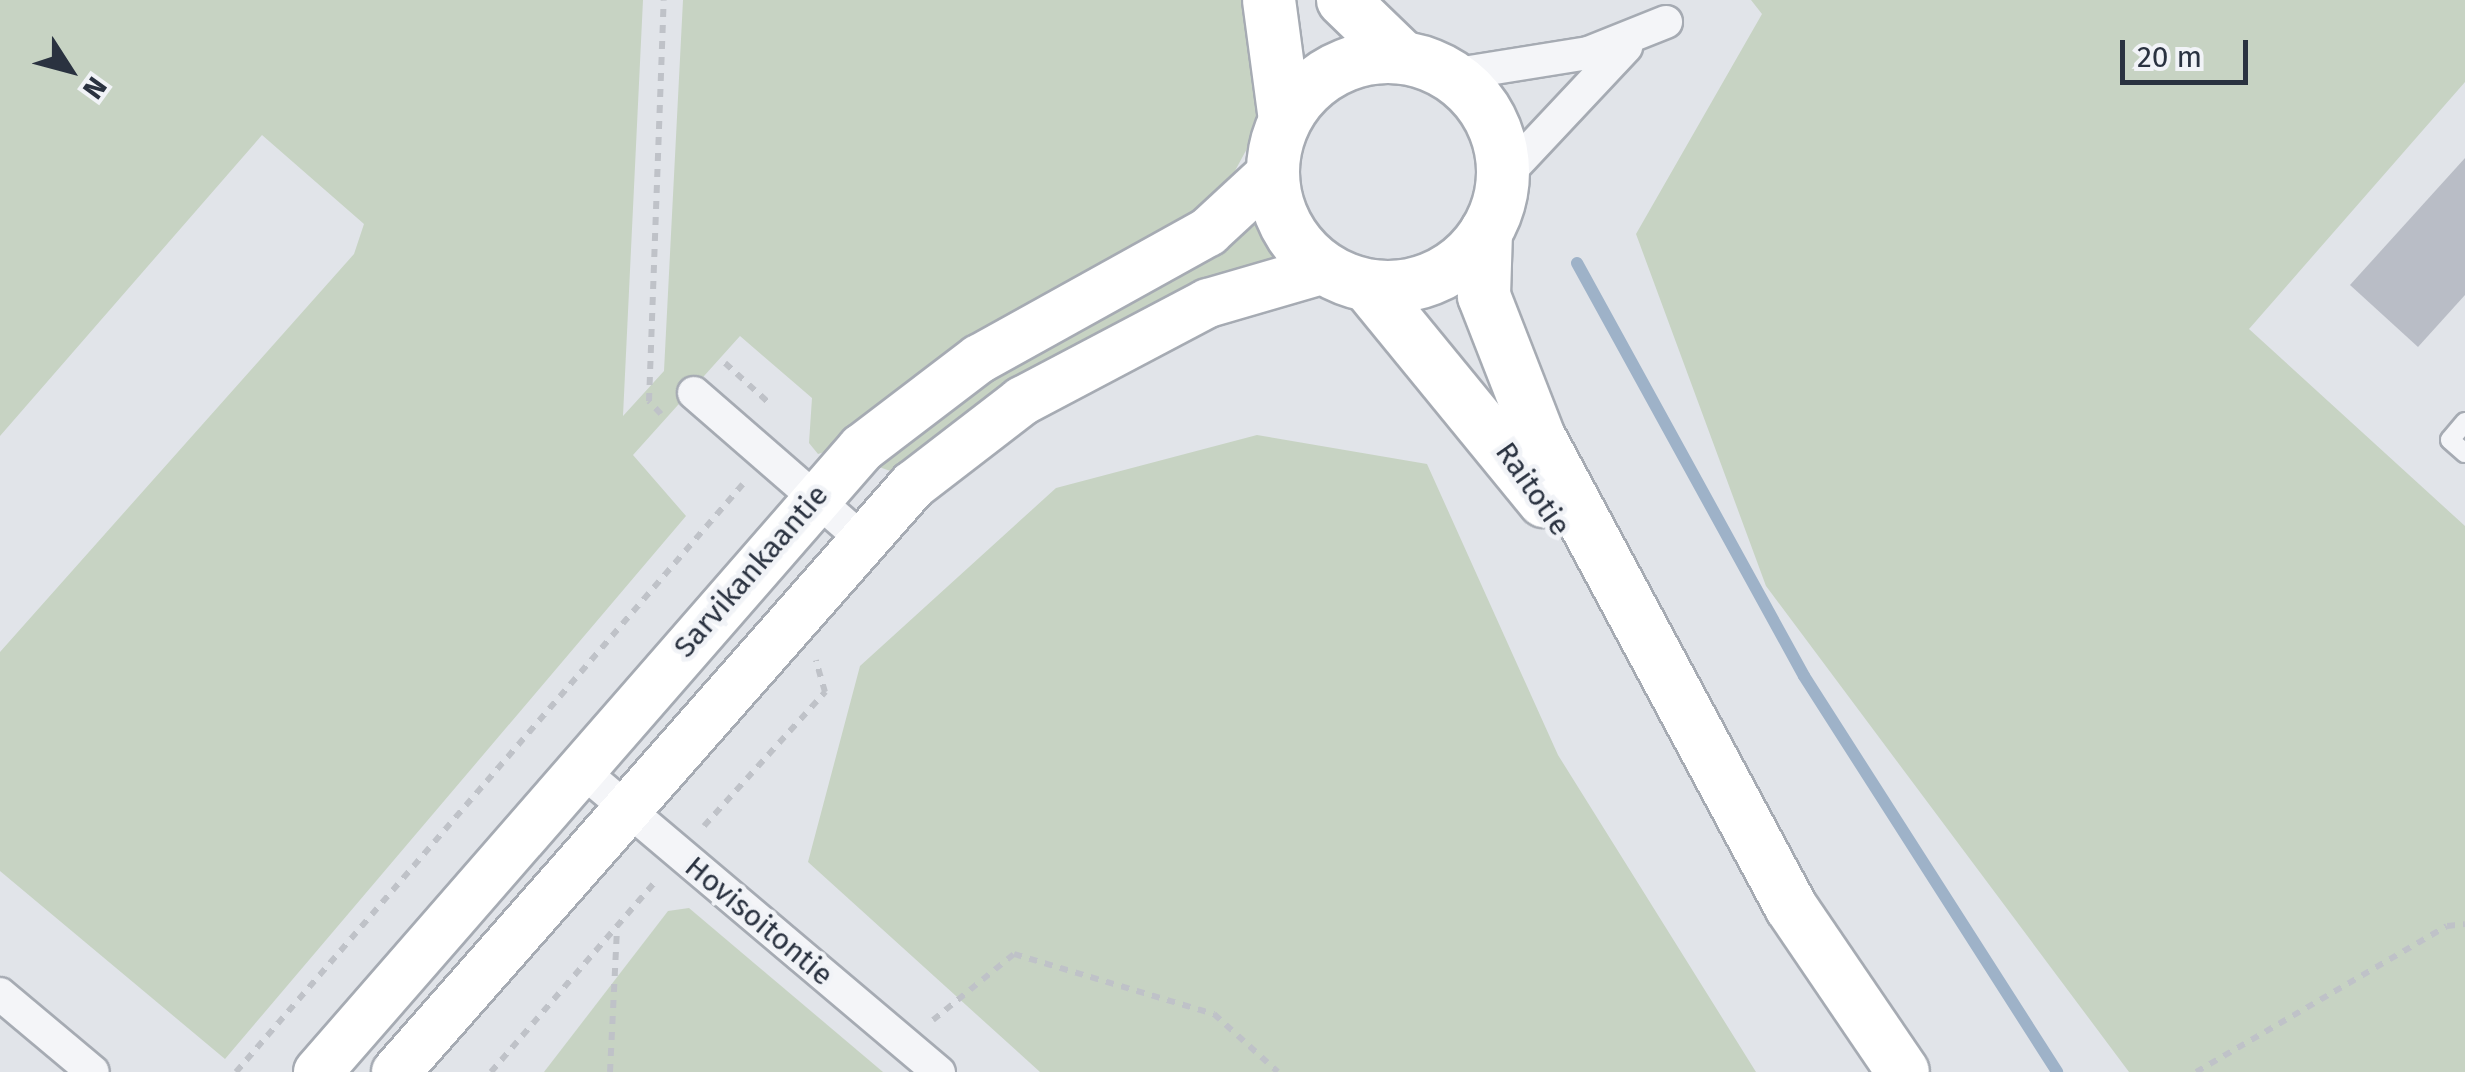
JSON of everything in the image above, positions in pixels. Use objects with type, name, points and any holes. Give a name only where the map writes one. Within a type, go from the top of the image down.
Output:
[{"type":"main road","points":[[1268,0],[1285,120],[1272,174],[1286,227],[1346,277],[1446,272],[1486,232],[1504,178],[1492,122],[1451,75],[1402,57],[1374,57],[1320,78],[1285,120]]},
{"type":"main road","points":[[1343,0],[1402,57]]},
{"type":"main road","name":"Raitotie","points":[[1486,232],[1484,296],[1538,436],[1677,708],[1791,907],[1903,1072]]},
{"type":"main road","name":"Raitotie","points":[[1346,277],[1524,470],[1677,708]]},
{"type":"street","points":[[1451,75],[1490,74],[1653,28],[1504,178]]},
{"type":"street","name":"Sarvikankaantie","points":[[318,1072],[814,498],[919,398],[1208,232],[1272,174]]},
{"type":"street","name":"Sarvikankaantie","points":[[396,1072],[861,538],[1022,401],[1225,295],[1346,277]]},
{"type":"street","points":[[694,394],[861,538]]},
{"type":"street","name":"Hovisoitontie","points":[[580,769],[939,1072]]},
{"type":"street","points":[[0,994],[93,1072]]},
{"type":"lane","points":[[2465,422],[2450,440],[2465,453]]},
{"type":"path","points":[[664,0],[649,402],[670,425]]},
{"type":"path","points":[[236,1072],[700,539],[744,485],[730,473]]},
{"type":"path","points":[[2196,1072],[2447,926],[2465,924]]},
{"type":"path","points":[[610,1072],[617,927]]},
{"type":"path","points":[[904,1042],[1014,954],[1214,1014],[1278,1072]]},
{"type":"green space","points":[[0,0],[643,0],[623,416],[664,371],[683,0],[1253,0],[1264,117],[1229,182],[1193,215],[841,447],[818,454],[809,443],[812,398],[740,336],[633,455],[686,516],[225,1059],[0,871],[0,652],[354,254],[364,224],[262,135],[0,436]]},
{"type":"green space","points":[[1751,0],[2465,0],[2465,82],[2249,329],[2465,526],[2465,1072],[2129,1072],[1766,586],[1636,234],[1762,14]]},
{"type":"green space","points":[[1261,213],[1285,258],[899,474],[879,467],[929,411]]},
{"type":"green space","points":[[1257,435],[1427,464],[1558,755],[1756,1072],[1040,1072],[808,862],[860,666],[1056,488]]},
{"type":"green space","points":[[689,908],[883,1072],[544,1072],[668,911]]},
{"type":"building","points":[[2465,158],[2465,295],[2418,347],[2350,285]]},
{"type":"waterway","points":[[1577,263],[1804,676],[2057,1072]]}]
